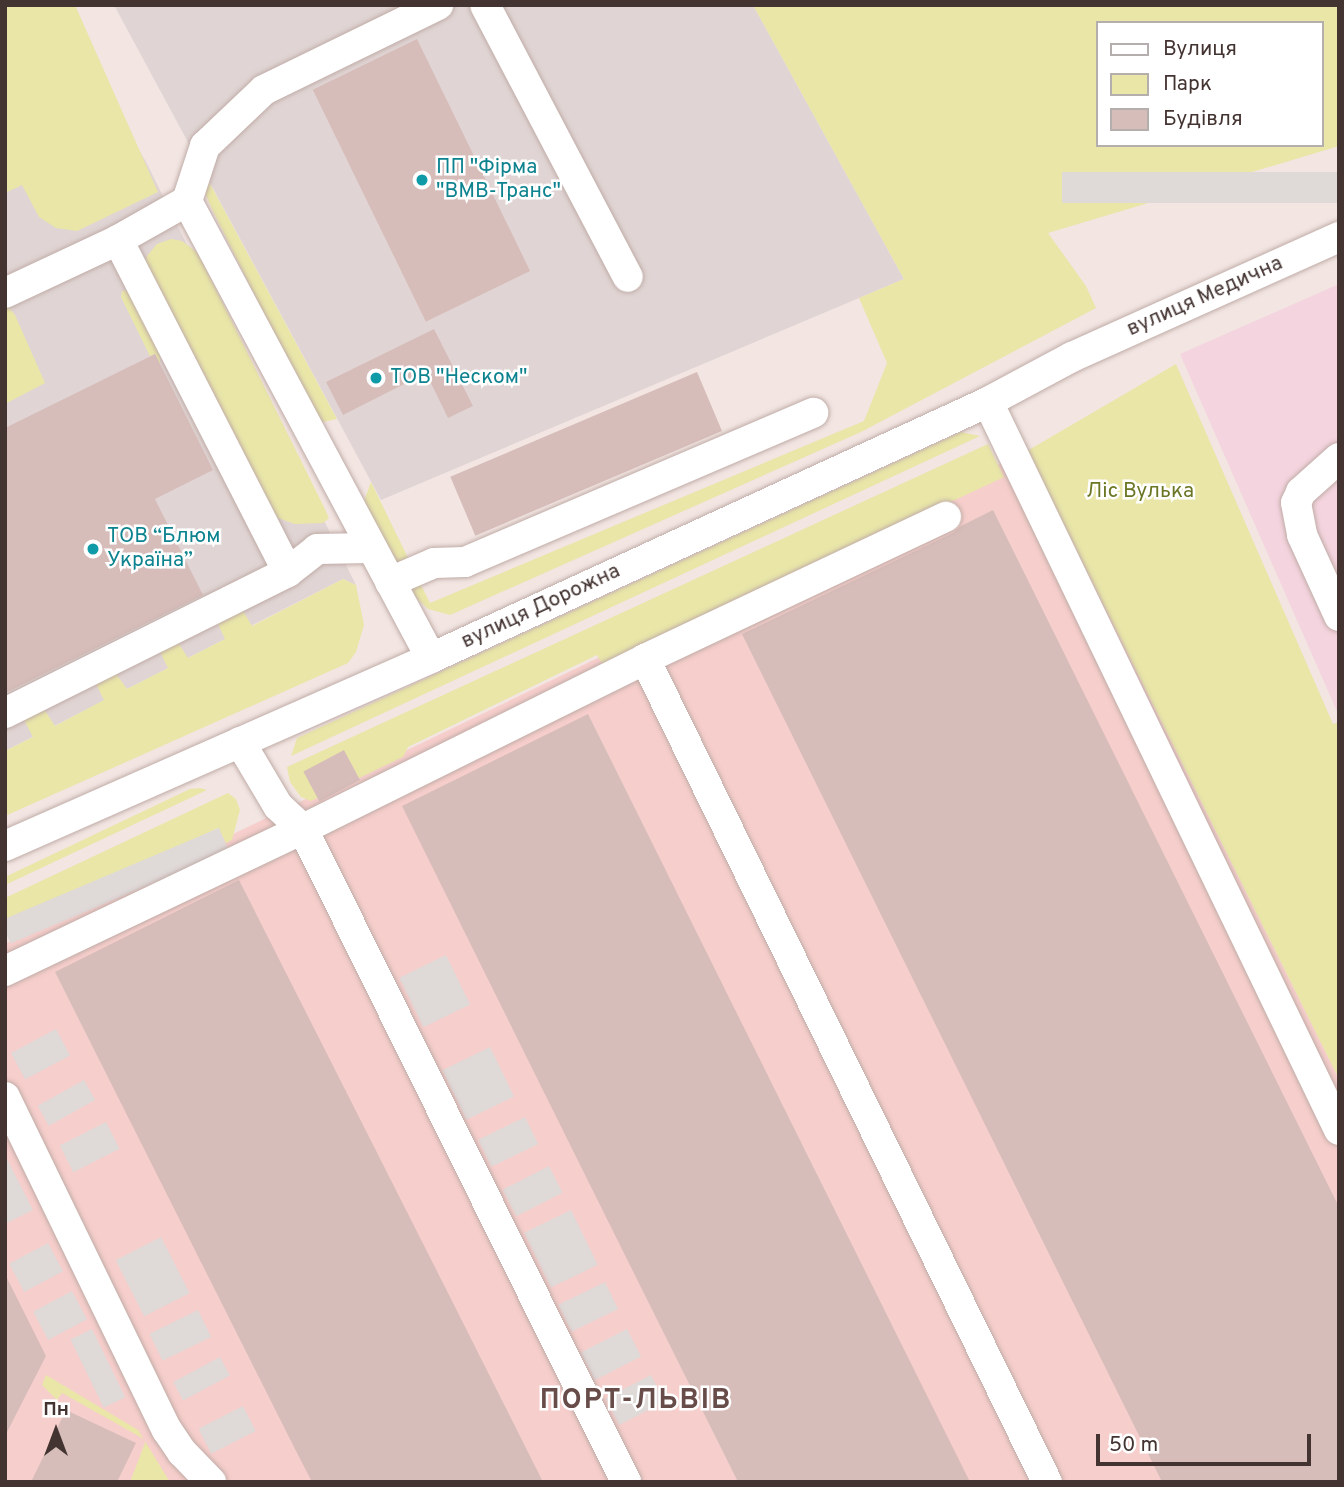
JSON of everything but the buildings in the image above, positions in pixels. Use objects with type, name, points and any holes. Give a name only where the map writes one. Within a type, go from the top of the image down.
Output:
[{"type":"street","points":[[5,293],[118,240],[187,201],[205,146],[264,90],[438,5]]},
{"type":"street","points":[[485,5],[628,277]]},
{"type":"street","points":[[187,201],[431,658]]},
{"type":"street","name":"вулиця Медична","points":[[1072,357],[1339,237]]},
{"type":"street","points":[[118,240],[288,572]]},
{"type":"street","name":"вулиця Дорожна","points":[[5,846],[431,658],[988,402],[1072,357]]},
{"type":"street","points":[[988,402],[1339,1130]]},
{"type":"street","points":[[390,582],[434,563],[465,562],[813,413]]},
{"type":"street","points":[[1339,458],[1301,492],[1296,511],[1302,535],[1339,616]]},
{"type":"street","points":[[5,971],[303,829],[645,659],[946,517]]},
{"type":"street","points":[[5,713],[288,572],[317,550],[371,548]]},
{"type":"street","points":[[645,659],[1047,1482]]},
{"type":"street","points":[[240,742],[278,806],[303,829],[626,1482]]},
{"type":"street","points":[[5,1097],[167,1430],[181,1452],[211,1482]]},
{"type":"shaded area","points":[[114,5],[753,5],[904,279],[381,500]]},
{"type":"shaded area","points":[[86,58],[146,162],[356,585],[343,579],[5,751],[5,100]]},
{"type":"shaded area","points":[[1062,172],[1339,172],[1339,203],[1062,203]]},
{"type":"shaded area","points":[[1339,284],[1339,716],[1180,354]]},
{"type":"shaded area","points":[[1027,451],[1339,1079],[1339,1482],[5,1482],[5,944]]},
{"type":"shaded area","points":[[219,828],[229,851],[11,944],[5,930],[5,919]]},
{"type":"shaded area","points":[[446,955],[470,1004],[423,1027],[399,978]]},
{"type":"shaded area","points":[[56,1029],[70,1055],[25,1079],[11,1053]]},
{"type":"shaded area","points":[[490,1047],[514,1096],[466,1120],[442,1070]]},
{"type":"shaded area","points":[[84,1080],[95,1100],[49,1126],[38,1106]]},
{"type":"shaded area","points":[[525,1117],[538,1144],[491,1167],[478,1140]]},
{"type":"shaded area","points":[[106,1122],[120,1149],[73,1172],[60,1146]]},
{"type":"shaded area","points":[[5,1155],[33,1210],[5,1224]]},
{"type":"shaded area","points":[[549,1166],[563,1193],[516,1216],[503,1190]]},
{"type":"shaded area","points":[[571,1210],[598,1265],[551,1288],[524,1233]]},
{"type":"shaded area","points":[[161,1237],[190,1293],[144,1316],[116,1260]]},
{"type":"shaded area","points":[[48,1243],[63,1271],[24,1292],[9,1264]]},
{"type":"shaded area","points":[[605,1282],[618,1309],[571,1332],[558,1305]]},
{"type":"shaded area","points":[[72,1291],[87,1319],[48,1340],[33,1312]]},
{"type":"shaded area","points":[[198,1310],[211,1337],[163,1361],[149,1334]]},
{"type":"shaded area","points":[[92,1329],[125,1397],[104,1408],[70,1340]]},
{"type":"shaded area","points":[[627,1329],[641,1357],[595,1380],[581,1353]]},
{"type":"shaded area","points":[[220,1357],[230,1376],[183,1400],[173,1382]]},
{"type":"shaded area","points":[[651,1375],[665,1402],[619,1425],[606,1398]]},
{"type":"shaded area","points":[[243,1406],[256,1431],[211,1454],[198,1429]]},
{"type":"green space","points":[[5,5],[75,5],[158,192],[77,231],[56,228],[39,217],[22,185],[5,193]]},
{"type":"green space","points":[[753,5],[1339,5],[1339,146],[1048,233],[1086,286],[1096,308],[861,432],[450,615],[428,609],[405,587],[418,579],[430,603],[864,421],[887,363],[859,298],[904,279]]},
{"type":"green space","points":[[202,169],[337,419],[318,423],[210,205],[202,185]]},
{"type":"green space","points":[[171,239],[182,241],[198,253],[324,507],[329,518],[323,523],[295,524],[275,517],[144,269],[147,256],[157,244]]},
{"type":"green space","points":[[128,290],[160,352],[160,364],[155,354],[150,356],[121,297],[122,291]]},
{"type":"green space","points":[[5,303],[15,315],[45,383],[5,404]]},
{"type":"green space","name":"Ліс Вулька","points":[[1176,364],[1333,724],[1339,722],[1339,1079],[1027,451]]},
{"type":"green space","points":[[961,432],[980,436],[291,756],[297,738]]},
{"type":"green space","points":[[988,444],[1004,477],[603,665],[597,655],[408,747],[403,757],[311,801],[301,797],[290,782],[287,767]]},
{"type":"green space","points":[[371,482],[410,562],[391,570],[366,521],[364,501]]},
{"type":"green space","points":[[343,579],[356,585],[364,625],[356,652],[348,663],[5,816],[5,751],[33,737],[24,720],[44,709],[55,726],[104,700],[96,684],[116,674],[127,689],[168,668],[159,650],[177,641],[188,658],[225,639],[217,622],[243,611],[252,626]]},
{"type":"green space","points":[[190,789],[207,790],[5,885],[5,877]]},
{"type":"green space","points":[[228,793],[236,799],[240,810],[232,840],[226,843],[218,828],[5,930],[5,898]]},
{"type":"green space","points":[[46,1375],[138,1430],[143,1439],[62,1393],[57,1400],[42,1385]]},
{"type":"green space","points":[[144,1440],[170,1482],[130,1482]]},
{"type":"place","name":"ПП \"Фірма \"ВМВ-Транс\"","points":[[422,180]]},
{"type":"place","name":"ТОВ \"Неском\"","points":[[376,378]]},
{"type":"place","name":"ТОВ “Блюм Україна”","points":[[93,549]]},
{"type":"district","name":"ПОРТ-ЛЬВІВ","points":[[636,1401]]}]
